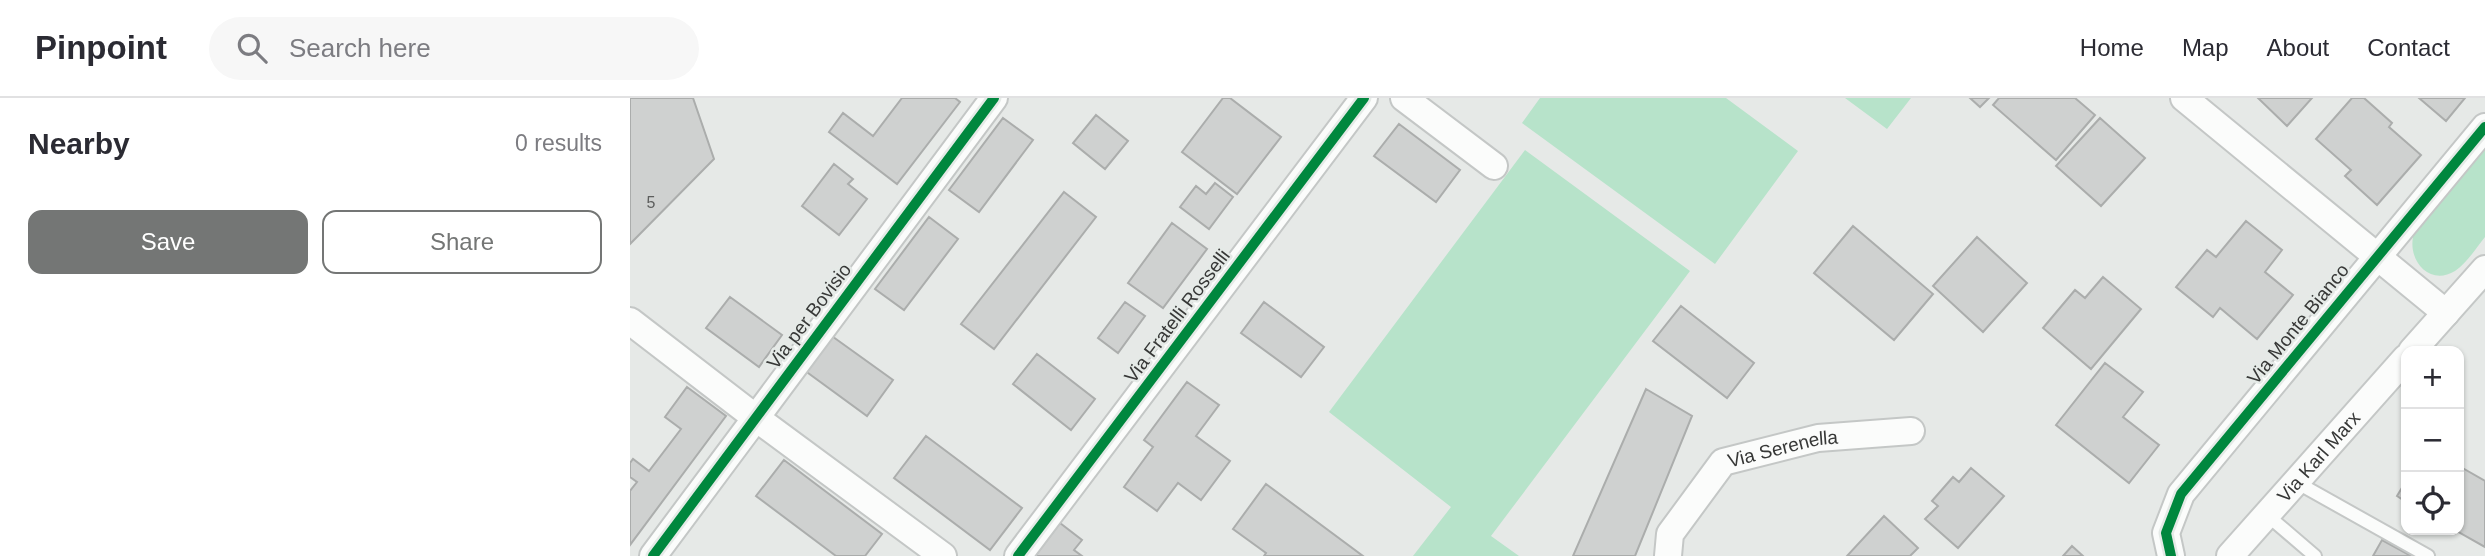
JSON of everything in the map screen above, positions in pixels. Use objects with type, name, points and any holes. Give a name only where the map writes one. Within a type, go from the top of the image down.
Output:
[{"type":"street","name":"Via per Bovisio","points":[[653,556],[994,98]]},
{"type":"street","name":"Via Fratelli Rosselli","points":[[1018,556],[1364,98]]},
{"type":"street","points":[[1404,98],[1494,166]]},
{"type":"street","points":[[2184,98],[2446,313]]},
{"type":"street","name":"Via Monte Bianco","points":[[2171,556],[2166,533],[2181,494],[2485,127]]},
{"type":"street","points":[[2416,346],[2485,269]]},
{"type":"street","points":[[630,321],[755,418],[943,556]]},
{"type":"street","name":"Via Karl Marx","points":[[2230,556],[2401,364]]},
{"type":"street","name":"Via Serenella","points":[[1668,556],[1671,534],[1723,462],[1818,438],[1911,431]]},
{"type":"lane","points":[[2296,482],[2428,556]]},
{"type":"lane","points":[[2266,515],[2315,556]]},
{"type":"green space","points":[[1540,98],[1726,98],[1798,151],[1715,264],[1522,123]]},
{"type":"green space","points":[[1845,98],[1911,98],[1887,129]]},
{"type":"green space","points":[[2485,145],[2485,237],[2455,271],[2445,275],[2427,272],[2415,258],[2413,238],[2416,228]]},
{"type":"green space","points":[[1525,150],[1690,271],[1491,536],[1519,556],[1413,556],[1451,507],[1329,412]]},
{"type":"building","points":[[630,98],[693,98],[714,159],[630,244]]},
{"type":"building","points":[[902,98],[955,98],[960,102],[897,184],[829,132],[843,113],[873,136]]},
{"type":"building","points":[[1223,98],[1230,98],[1281,137],[1237,194],[1182,152]]},
{"type":"building","points":[[1970,98],[1989,98],[1980,107]]},
{"type":"building","points":[[1999,98],[2075,98],[2095,115],[2056,160],[1993,105]]},
{"type":"building","points":[[2258,98],[2312,98],[2287,126]]},
{"type":"building","points":[[2352,98],[2364,98],[2392,123],[2389,127],[2421,155],[2377,205],[2345,176],[2351,170],[2316,139]]},
{"type":"building","points":[[2419,98],[2465,98],[2446,121]]},
{"type":"building","points":[[1096,115],[1128,141],[1105,169],[1073,143]]},
{"type":"building","points":[[1003,118],[1033,140],[979,212],[949,190]]},
{"type":"building","points":[[2100,118],[2145,158],[2101,206],[2056,166]]},
{"type":"building","points":[[1399,124],[1460,170],[1436,202],[1374,156]]},
{"type":"building","points":[[834,164],[853,179],[848,184],[867,199],[839,235],[802,206]]},
{"type":"building","points":[[1215,183],[1233,197],[1209,229],[1180,207],[1196,186],[1206,194]]},
{"type":"building","points":[[1064,192],[1096,217],[994,349],[961,324]]},
{"type":"building","points":[[929,217],[958,239],[904,310],[875,289]]},
{"type":"building","points":[[2246,221],[2282,250],[2265,272],[2293,295],[2257,339],[2220,308],[2213,317],[2176,287],[2207,250],[2216,257]]},
{"type":"building","points":[[1172,223],[1207,249],[1163,308],[1128,283]]},
{"type":"building","points":[[1853,226],[1933,294],[1894,340],[1814,273]]},
{"type":"building","points":[[1977,237],[2027,283],[1983,332],[1933,286]]},
{"type":"building","points":[[2103,277],[2141,309],[2091,369],[2043,328],[2075,290],[2085,298]]},
{"type":"building","points":[[730,297],[782,335],[759,367],[706,328]]},
{"type":"building","points":[[1125,302],[1145,316],[1118,353],[1098,338]]},
{"type":"building","points":[[1264,302],[1324,347],[1301,377],[1241,333]]},
{"type":"building","points":[[1681,306],[1754,363],[1727,398],[1653,341]]},
{"type":"building","points":[[829,334],[893,380],[867,416],[804,370]]},
{"type":"building","points":[[1037,354],[1095,399],[1071,430],[1013,384]]},
{"type":"building","points":[[2105,363],[2143,392],[2123,417],[2159,445],[2129,483],[2056,425]]},
{"type":"building","points":[[1187,382],[1219,405],[1196,436],[1230,461],[1201,500],[1178,483],[1157,511],[1124,487],[1153,447],[1144,440]]},
{"type":"building","points":[[687,387],[726,416],[630,545],[630,491],[637,482],[630,477],[630,463],[633,459],[649,471],[681,429],[665,417]]},
{"type":"building","points":[[1646,389],[1692,416],[1635,556],[1573,556]]},
{"type":"building","points":[[926,436],[1022,508],[990,550],[894,478]]},
{"type":"building","points":[[784,460],[882,534],[865,556],[836,556],[756,496]]},
{"type":"building","points":[[1971,468],[2004,496],[1958,548],[1925,519],[1938,506],[1932,501],[1953,477],[1959,482]]},
{"type":"building","points":[[2464,469],[2485,481],[2485,547],[2464,535]]},
{"type":"building","points":[[1266,484],[1363,556],[1264,556],[1266,553],[1233,529]]},
{"type":"building","points":[[1884,516],[1918,548],[1910,556],[1847,556]]},
{"type":"building","points":[[1060,523],[1082,540],[1074,550],[1082,556],[1035,556]]},
{"type":"building","points":[[2382,540],[2411,556],[2373,556]]},
{"type":"building","points":[[2072,546],[2083,556],[2063,556]]},
{"type":"cycle path","points":[[653,556],[994,98]]},
{"type":"cycle path","points":[[1018,556],[1364,98]]},
{"type":"cycle path","points":[[2171,556],[2166,533],[2181,494],[2485,127]]}]
